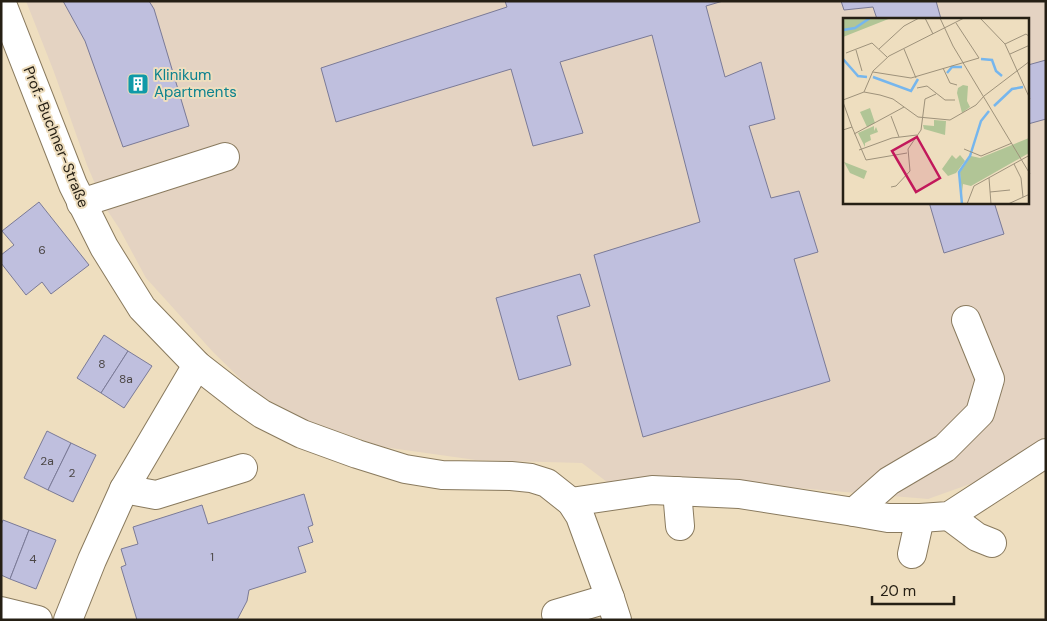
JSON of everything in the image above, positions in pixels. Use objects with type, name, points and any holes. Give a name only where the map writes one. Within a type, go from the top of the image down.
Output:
[{"type":"street","name":"Prof.-Buchner-Straße","points":[[1,2],[81,203],[104,246],[142,308],[197,365],[262,414],[302,434],[405,469],[442,475],[511,476],[531,478],[547,483],[571,502],[580,516],[614,609]]},
{"type":"street","points":[[81,203],[225,157]]},
{"type":"street","points":[[854,512],[889,481],[945,448],[980,413],[990,380],[966,320]]},
{"type":"street","points":[[68,620],[92,560],[124,489],[197,365]]},
{"type":"street","points":[[571,502],[652,490],[739,494],[888,518],[949,516],[1046,453]]},
{"type":"street","points":[[124,489],[156,495],[243,468]]},
{"type":"street","points":[[677,491],[680,526]]},
{"type":"street","points":[[949,516],[977,537],[992,543]]},
{"type":"street","points":[[912,554],[920,518]]},
{"type":"street","points":[[556,614],[614,609]]},
{"type":"street","points":[[1,611],[38,620]]},
{"type":"shaded area","points":[[26,1],[1046,1],[1046,435],[1038,444],[987,478],[928,499],[728,482],[623,479],[611,485],[582,463],[476,460],[383,447],[303,419],[254,392],[213,352],[146,278],[119,228],[105,207],[87,165]]},
{"type":"building","name":"Klinikum Apartments","points":[[63,1],[149,1],[154,9],[189,126],[123,147],[85,41]]},
{"type":"building","points":[[505,1],[723,1],[706,6],[725,77],[761,62],[775,119],[749,126],[771,198],[799,191],[818,252],[794,259],[830,381],[643,437],[594,255],[700,222],[652,35],[560,62],[583,133],[533,146],[511,69],[336,122],[321,68],[507,7]]},
{"type":"building","points":[[841,1],[936,1],[941,18],[877,18],[873,7],[844,10]]},
{"type":"building","points":[[1046,60],[1046,119],[1030,123],[1030,64]]},
{"type":"building","points":[[39,202],[89,265],[51,294],[42,282],[26,295],[1,263],[1,255],[14,245],[2,231]]},
{"type":"building","points":[[930,204],[995,204],[1004,234],[944,253]]},
{"type":"building","points":[[580,274],[590,306],[557,316],[571,365],[519,380],[496,298]]},
{"type":"building","points":[[104,335],[128,351],[101,393],[77,378]]},
{"type":"building","points":[[128,351],[152,366],[124,408],[101,393]]},
{"type":"building","points":[[47,431],[71,443],[48,490],[24,478]]},
{"type":"building","points":[[71,443],[96,455],[73,502],[48,490]]},
{"type":"building","points":[[304,494],[313,525],[308,527],[313,542],[298,547],[306,572],[249,590],[247,601],[237,620],[137,620],[121,567],[126,565],[121,549],[138,544],[133,527],[202,505],[208,524]]},
{"type":"building","points":[[3,520],[29,530],[10,579],[1,575],[1,525]]},
{"type":"building","points":[[29,530],[56,540],[36,589],[10,579]]},
{"type":"place","name":"Klinikum Apartments","points":[[138,84]]}]
